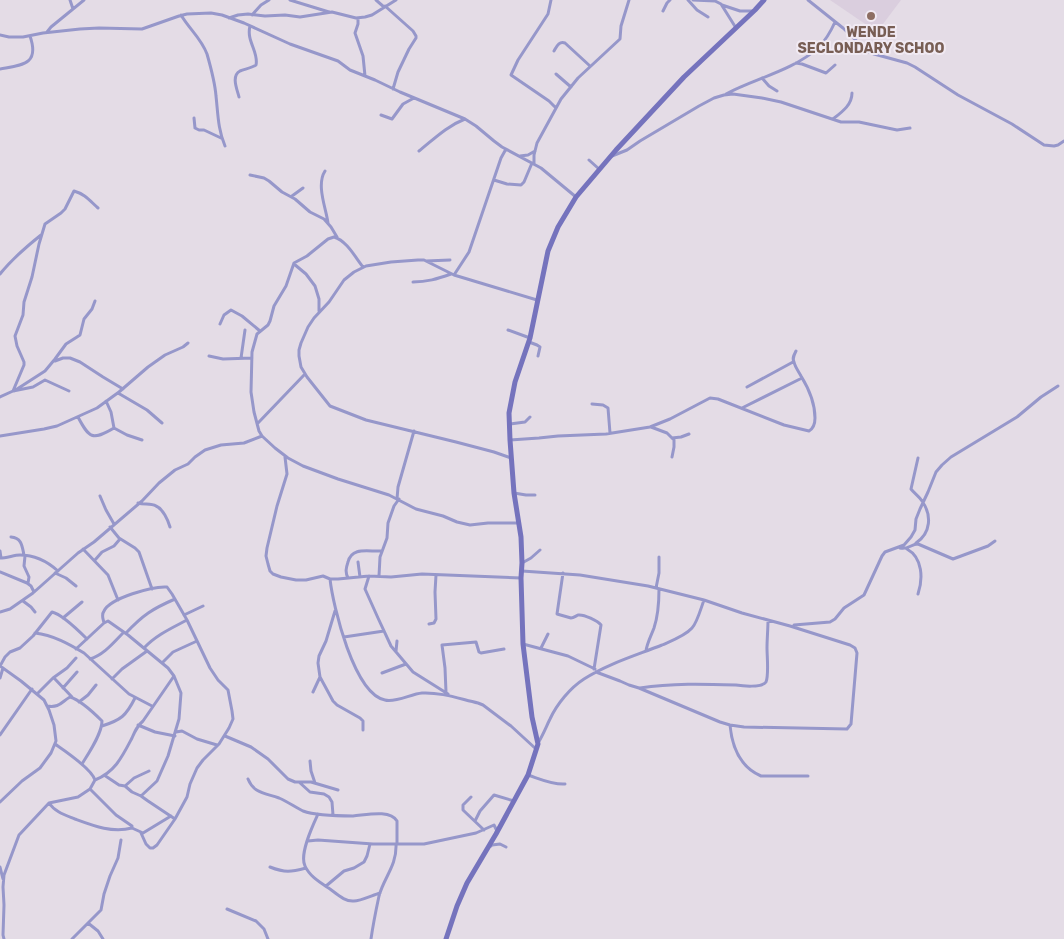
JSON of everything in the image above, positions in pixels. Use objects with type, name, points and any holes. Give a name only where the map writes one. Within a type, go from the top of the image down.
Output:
[{"type":"street","points":[[70,0],[73,9]]},
{"type":"street","points":[[47,32],[84,0]]},
{"type":"street","points":[[252,14],[260,5],[269,0]]},
{"type":"street","points":[[290,0],[329,12],[358,18],[372,15],[396,0]]},
{"type":"street","points":[[376,0],[416,36],[398,72],[393,89]]},
{"type":"street","points":[[552,0],[548,14],[518,60],[511,75],[549,101],[556,108]]},
{"type":"street","points":[[494,180],[521,185],[524,182],[533,163],[535,151],[542,134],[561,99],[578,78],[620,39],[621,26],[629,0]]},
{"type":"street","points":[[663,11],[670,0]]},
{"type":"street","points":[[688,0],[697,10],[708,17]]},
{"type":"street","points":[[693,0],[716,1],[740,11],[755,10]]},
{"type":"street","points":[[537,746],[523,644],[520,523],[514,493],[509,413],[515,382],[529,340],[544,266],[558,227],[576,198],[611,156],[684,76],[764,0]]},
{"type":"street","points":[[808,0],[874,54],[916,67],[954,92],[1012,124],[1044,145],[1058,146],[1064,141]]},
{"type":"street","points":[[722,5],[736,28]]},
{"type":"street","points":[[229,18],[252,14],[297,17],[329,12]]},
{"type":"street","points":[[0,35],[16,38],[62,30],[99,28],[142,30],[181,15],[211,13],[229,18],[290,44],[338,61],[350,70],[465,118],[506,149],[547,172],[576,198]]},
{"type":"street","points":[[181,15],[201,41],[206,54],[216,95],[218,123],[225,146]]},
{"type":"street","points":[[358,18],[355,33],[363,56],[365,76]]},
{"type":"street","points":[[611,156],[627,150],[714,98],[796,63],[819,47],[836,22]]},
{"type":"street","points":[[239,97],[235,76],[238,72],[256,65],[257,61],[250,40],[250,26]]},
{"type":"street","points":[[0,69],[24,65],[29,60],[33,53],[33,44],[30,36]]},
{"type":"street","points":[[554,51],[559,44],[565,43],[590,66]]},
{"type":"street","points":[[796,63],[826,73],[836,65]]},
{"type":"street","points":[[556,74],[571,87]]},
{"type":"street","points":[[762,78],[777,91]]},
{"type":"street","points":[[832,120],[850,103],[852,93]]},
{"type":"street","points":[[724,95],[742,94],[775,101],[841,122],[859,122],[897,130],[910,128]]},
{"type":"street","points":[[381,115],[392,120],[403,104],[414,98]]},
{"type":"street","points":[[194,118],[195,128],[204,130],[222,139]]},
{"type":"street","points":[[419,151],[442,132],[465,118]]},
{"type":"street","points":[[413,282],[436,280],[452,274],[469,252],[501,158],[506,149]]},
{"type":"street","points":[[520,156],[528,155],[535,151]]},
{"type":"street","points":[[589,160],[600,169]]},
{"type":"street","points":[[325,170],[321,182],[328,224]]},
{"type":"street","points":[[250,175],[264,178],[282,192],[292,196],[303,208],[324,219],[337,238],[348,247],[362,268]]},
{"type":"street","points":[[292,196],[303,188]]},
{"type":"street","points":[[13,391],[24,365],[17,346],[16,330],[23,315],[24,302],[45,224],[65,209],[74,192],[83,194],[98,208]]},
{"type":"street","points":[[0,274],[21,251],[42,234]]},
{"type":"street","points":[[337,238],[334,237],[328,240],[307,256],[296,261],[286,286],[274,306],[270,321],[257,334],[252,358],[251,392],[254,412],[262,436],[285,456],[303,466],[398,499],[416,509],[470,525],[520,523]]},
{"type":"street","points":[[450,260],[385,263],[362,268],[348,275],[308,327],[299,350],[300,360],[305,374],[330,406],[366,420],[414,431],[511,458]]},
{"type":"street","points":[[424,261],[452,274],[538,300]]},
{"type":"street","points":[[294,264],[306,274],[315,286],[319,299],[319,312]]},
{"type":"street","points":[[0,397],[45,371],[66,344],[77,338],[80,334],[84,319],[92,309],[95,301]]},
{"type":"street","points":[[220,324],[224,316],[231,310],[242,316],[260,331]]},
{"type":"street","points":[[241,358],[245,330]]},
{"type":"street","points":[[508,330],[539,346],[538,356]]},
{"type":"street","points":[[0,436],[57,426],[97,408],[148,367],[165,355],[188,343]]},
{"type":"street","points":[[510,440],[610,433],[650,427],[670,419],[710,398],[718,399],[805,431],[811,431],[815,424],[815,411],[812,400],[793,362],[793,356],[796,351]]},
{"type":"street","points":[[209,356],[223,359],[252,358]]},
{"type":"street","points":[[53,362],[63,358],[70,358],[80,362],[123,389]]},
{"type":"street","points":[[747,387],[793,362]]},
{"type":"street","points":[[257,424],[305,374]]},
{"type":"street","points":[[741,408],[802,378]]},
{"type":"street","points":[[13,391],[33,387],[45,380],[70,391]]},
{"type":"street","points":[[899,548],[907,543],[913,534],[918,514],[936,472],[946,461],[1016,417],[1041,396],[1058,386]]},
{"type":"street","points":[[118,393],[147,410],[162,423]]},
{"type":"street","points":[[106,402],[111,412],[114,428]]},
{"type":"street","points":[[592,404],[603,405],[608,408],[610,433]]},
{"type":"street","points":[[78,416],[87,433],[91,436],[100,435],[114,428]]},
{"type":"street","points":[[510,424],[525,422],[530,417]]},
{"type":"street","points":[[650,427],[667,433],[672,438],[674,443],[672,457]]},
{"type":"street","points":[[114,428],[142,440]]},
{"type":"street","points":[[379,576],[382,551],[387,538],[388,523],[392,509],[398,499],[398,487],[414,431]]},
{"type":"street","points":[[672,438],[689,434]]},
{"type":"street","points":[[0,612],[10,609],[23,601],[94,542],[175,470],[188,464],[205,450],[244,442],[262,436]]},
{"type":"street","points":[[285,456],[287,474],[277,506],[266,556],[270,571],[276,576],[296,580],[323,576],[330,579],[422,574],[521,578]]},
{"type":"street","points":[[790,626],[830,622],[835,619],[844,608],[867,591],[885,552],[907,548],[916,544],[924,536],[929,523],[928,512],[923,502],[911,489],[918,458]]},
{"type":"street","points":[[514,493],[535,495]]},
{"type":"street","points":[[100,496],[114,524]]},
{"type":"street","points":[[138,503],[157,506],[170,527]]},
{"type":"street","points":[[110,527],[120,539],[136,548],[139,552],[152,589]]},
{"type":"street","points":[[11,537],[17,538],[22,544],[25,555],[24,566],[29,577],[28,583]]},
{"type":"street","points":[[94,560],[102,552],[114,546],[120,539]]},
{"type":"street","points":[[916,544],[953,559],[988,546],[995,541]]},
{"type":"street","points":[[907,548],[915,556],[920,568],[922,578],[918,594]]},
{"type":"street","points":[[84,549],[108,574],[118,600]]},
{"type":"street","points":[[0,550],[1,558],[25,555],[45,561],[56,572],[76,586]]},
{"type":"street","points":[[522,563],[540,550]]},
{"type":"street","points":[[348,578],[346,572],[351,555],[356,552],[382,551]]},
{"type":"street","points":[[646,651],[655,622],[659,597],[657,588],[659,557]]},
{"type":"street","points":[[358,562],[360,577]]},
{"type":"street","points":[[521,570],[602,578],[657,588],[704,600],[850,645],[855,648],[857,653],[850,727],[841,729],[730,725],[596,671],[568,656],[523,644]]},
{"type":"street","points":[[0,572],[28,583],[34,592]]},
{"type":"street","points":[[563,573],[557,614],[571,618],[578,615],[598,622],[601,625],[596,671]]},
{"type":"street","points":[[429,624],[434,623],[436,620],[436,574]]},
{"type":"street","points":[[369,576],[366,589],[391,646],[413,672],[451,696]]},
{"type":"street","points":[[330,579],[335,609],[352,662],[360,677],[378,698],[388,701],[423,693],[451,696],[483,705],[537,746]]},
{"type":"street","points":[[90,789],[116,815],[141,833],[148,848],[153,848],[162,840],[175,819],[187,797],[197,768],[202,760],[225,736],[233,719],[228,690],[216,677],[187,620],[167,587],[128,595],[118,600],[103,612],[104,622]]},
{"type":"street","points":[[90,659],[103,652],[151,610],[175,599]]},
{"type":"street","points":[[446,939],[467,883],[528,775],[537,746],[549,720],[563,698],[596,671],[671,641],[692,629],[704,600]]},
{"type":"street","points":[[23,601],[35,612]]},
{"type":"street","points":[[63,618],[82,602]]},
{"type":"street","points":[[184,615],[203,606]]},
{"type":"street","points":[[335,609],[319,656],[320,677],[332,701],[360,718],[363,721],[363,730]]},
{"type":"street","points":[[0,678],[1,667],[5,657],[10,652],[20,648],[36,633],[52,612],[57,613],[72,624],[87,639]]},
{"type":"street","points":[[112,679],[146,649],[149,642],[187,620]]},
{"type":"street","points":[[639,688],[678,684],[763,685],[766,683],[767,676],[768,620]]},
{"type":"street","points":[[76,649],[104,622],[108,621],[146,649],[174,676],[181,693],[179,719],[168,756],[157,781],[142,796]]},
{"type":"street","points":[[344,637],[384,631]]},
{"type":"street","points":[[36,633],[44,634],[84,653],[129,694],[152,706]]},
{"type":"street","points":[[541,648],[548,634]]},
{"type":"street","points":[[162,663],[173,652],[197,641]]},
{"type":"street","points":[[396,651],[397,641]]},
{"type":"street","points":[[446,693],[442,645],[476,642],[481,653],[504,649]]},
{"type":"street","points":[[37,694],[76,658]]},
{"type":"street","points":[[382,673],[406,664]]},
{"type":"street","points":[[0,802],[22,781],[40,768],[51,754],[55,744],[56,733],[44,700],[1,667]]},
{"type":"street","points":[[63,688],[77,672]]},
{"type":"street","points":[[4,939],[2,907],[4,875],[19,835],[49,803],[78,797],[90,789],[95,780],[112,770],[138,726],[174,676]]},
{"type":"street","points":[[54,677],[72,698],[80,702],[102,722],[102,727],[82,764]]},
{"type":"street","points":[[313,692],[320,677]]},
{"type":"street","points":[[80,702],[96,685]]},
{"type":"street","points":[[0,735],[32,689]]},
{"type":"street","points":[[47,706],[54,707],[60,705],[68,698],[72,698]]},
{"type":"street","points":[[102,727],[123,717],[135,698]]},
{"type":"street","points":[[730,725],[731,739],[734,747],[748,769],[754,773],[761,776],[808,776]]},
{"type":"street","points":[[138,726],[162,734],[175,734],[182,731],[197,739],[218,745]]},
{"type":"street","points":[[225,736],[251,747],[268,759],[288,779],[315,783],[338,790]]},
{"type":"street","points":[[55,744],[82,764],[93,775],[95,780]]},
{"type":"street","points":[[310,761],[315,783]]},
{"type":"street","points":[[125,786],[134,778],[149,771]]},
{"type":"street","points":[[104,775],[142,796],[175,819]]},
{"type":"street","points":[[528,775],[554,783],[565,784]]},
{"type":"street","points":[[248,779],[251,786],[262,793],[284,800],[305,811],[318,814],[353,816],[382,814],[393,816],[397,821],[394,863],[380,893],[371,939]]},
{"type":"street","points":[[299,782],[310,792],[324,794],[329,797],[332,802],[333,815]]},
{"type":"street","points":[[475,821],[480,811],[494,795],[514,801]]},
{"type":"street","points":[[471,797],[464,803],[463,810],[484,830]]},
{"type":"street","points":[[49,803],[54,809],[91,825],[112,830],[132,828]]},
{"type":"street","points":[[318,814],[304,855],[306,868],[319,882],[349,900],[354,901],[380,893]]},
{"type":"street","points":[[141,833],[146,832],[171,816]]},
{"type":"street","points":[[308,841],[370,844],[432,843],[476,833],[494,825],[497,832]]},
{"type":"street","points":[[72,939],[101,910],[104,894],[118,858],[121,840]]},
{"type":"street","points":[[326,886],[344,870],[354,868],[364,862],[370,844]]},
{"type":"street","points":[[485,854],[492,845],[500,844],[506,847]]},
{"type":"street","points":[[0,867],[3,882]]},
{"type":"street","points":[[270,867],[286,872],[306,868]]},
{"type":"street","points":[[227,909],[256,921],[264,929],[268,939]]},
{"type":"street","points":[[88,923],[98,931],[103,939]]},
{"type":"shaded area","name":"WENDE SECLONDARY SCHOO","points":[[830,0],[901,0],[877,32]]},
{"type":"place","name":"WENDE SECLONDARY SCHOO","points":[[871,16]]}]
